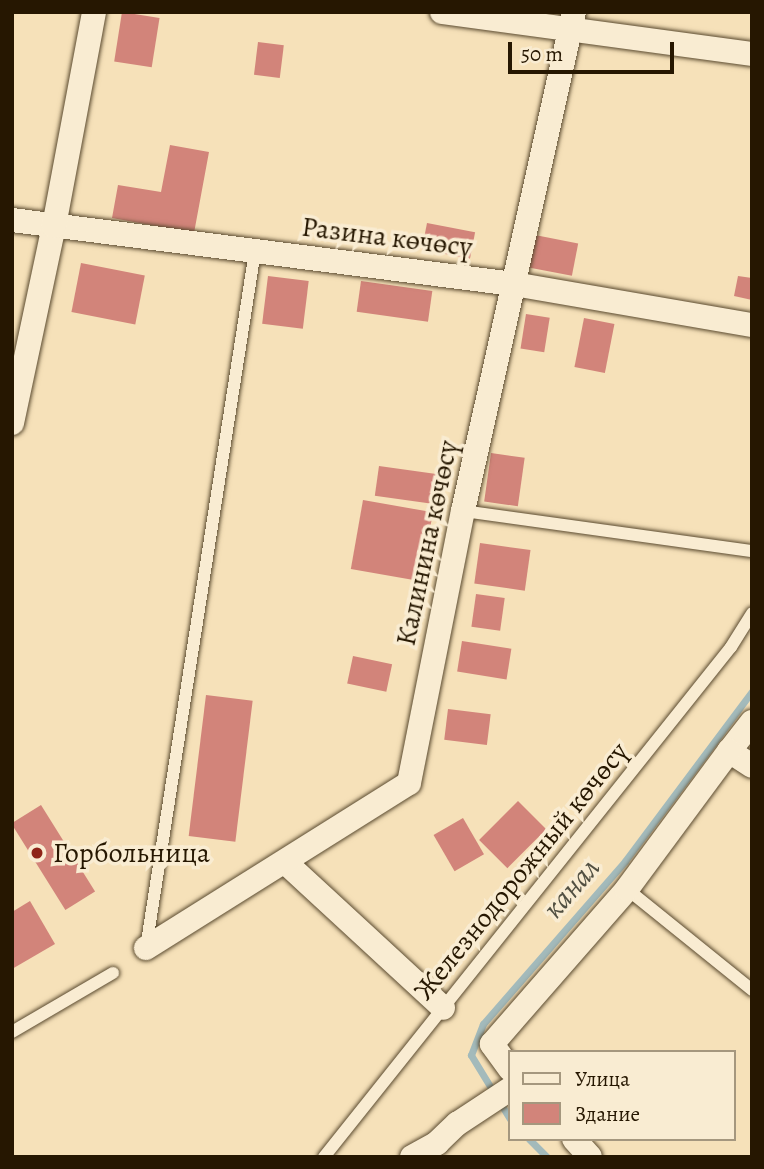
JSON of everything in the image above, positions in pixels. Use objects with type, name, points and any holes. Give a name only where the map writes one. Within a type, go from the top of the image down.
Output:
[{"type":"street","points":[[12,423],[54,226],[94,12]]},
{"type":"street","points":[[442,12],[572,20],[752,54]]},
{"type":"street","name":"Калинина көчөсү","points":[[146,948],[409,783],[463,512],[572,20]]},
{"type":"street","name":"Разина көчөсү","points":[[12,220],[514,284],[752,325]]},
{"type":"street","points":[[508,1066],[492,1044],[626,889],[752,722]]},
{"type":"street","points":[[729,751],[752,766]]},
{"type":"street","points":[[285,862],[443,1008]]},
{"type":"street","points":[[412,1157],[442,1150],[457,1124],[508,1089]]},
{"type":"street","points":[[576,1141],[590,1157]]},
{"type":"lane","points":[[146,948],[255,251]]},
{"type":"lane","points":[[463,512],[752,551]]},
{"type":"lane","name":"Железнодорожный көчөсү","points":[[324,1157],[731,647],[752,613]]},
{"type":"lane","points":[[626,889],[752,990]]},
{"type":"lane","points":[[12,1032],[113,973]]},
{"type":"building","points":[[122,12],[160,18],[152,67],[114,61]]},
{"type":"building","points":[[258,42],[284,45],[280,78],[254,75]]},
{"type":"building","points":[[170,145],[209,152],[194,233],[112,218],[118,185],[161,192]]},
{"type":"building","points":[[427,223],[475,232],[470,259],[422,250]]},
{"type":"building","points":[[535,235],[578,243],[572,276],[529,267]]},
{"type":"building","points":[[81,263],[145,275],[135,324],[71,312]]},
{"type":"building","points":[[268,276],[309,281],[303,329],[262,324]]},
{"type":"building","points":[[738,276],[752,278],[752,300],[734,296]]},
{"type":"building","points":[[361,281],[432,291],[428,322],[357,312]]},
{"type":"building","points":[[526,314],[550,318],[544,352],[521,349]]},
{"type":"building","points":[[584,318],[614,324],[605,373],[574,367]]},
{"type":"building","points":[[491,453],[525,458],[518,506],[484,502]]},
{"type":"building","points":[[379,466],[443,475],[439,505],[375,496]]},
{"type":"building","points":[[363,500],[433,512],[421,581],[351,569]]},
{"type":"building","points":[[480,543],[531,550],[525,591],[474,584]]},
{"type":"building","points":[[476,594],[505,598],[500,631],[471,627]]},
{"type":"building","points":[[462,641],[511,649],[507,679],[457,672]]},
{"type":"building","points":[[353,656],[392,664],[386,692],[347,683]]},
{"type":"building","points":[[206,695],[253,701],[235,842],[189,836]]},
{"type":"building","points":[[448,709],[491,714],[487,745],[444,740]]},
{"type":"building","points":[[518,801],[546,829],[507,868],[479,840]]},
{"type":"building","points":[[41,805],[95,892],[65,910],[12,825]]},
{"type":"building","points":[[463,818],[484,854],[455,871],[434,835]]},
{"type":"building","points":[[30,901],[55,944],[12,969],[12,912]]},
{"type":"waterway","name":"канал","points":[[508,1116],[471,1055],[483,1024],[625,861],[752,691]]},
{"type":"waterway","name":"канал","points":[[531,1141],[547,1157]]},
{"type":"place","name":"Горбольница","points":[[37,853]]}]
